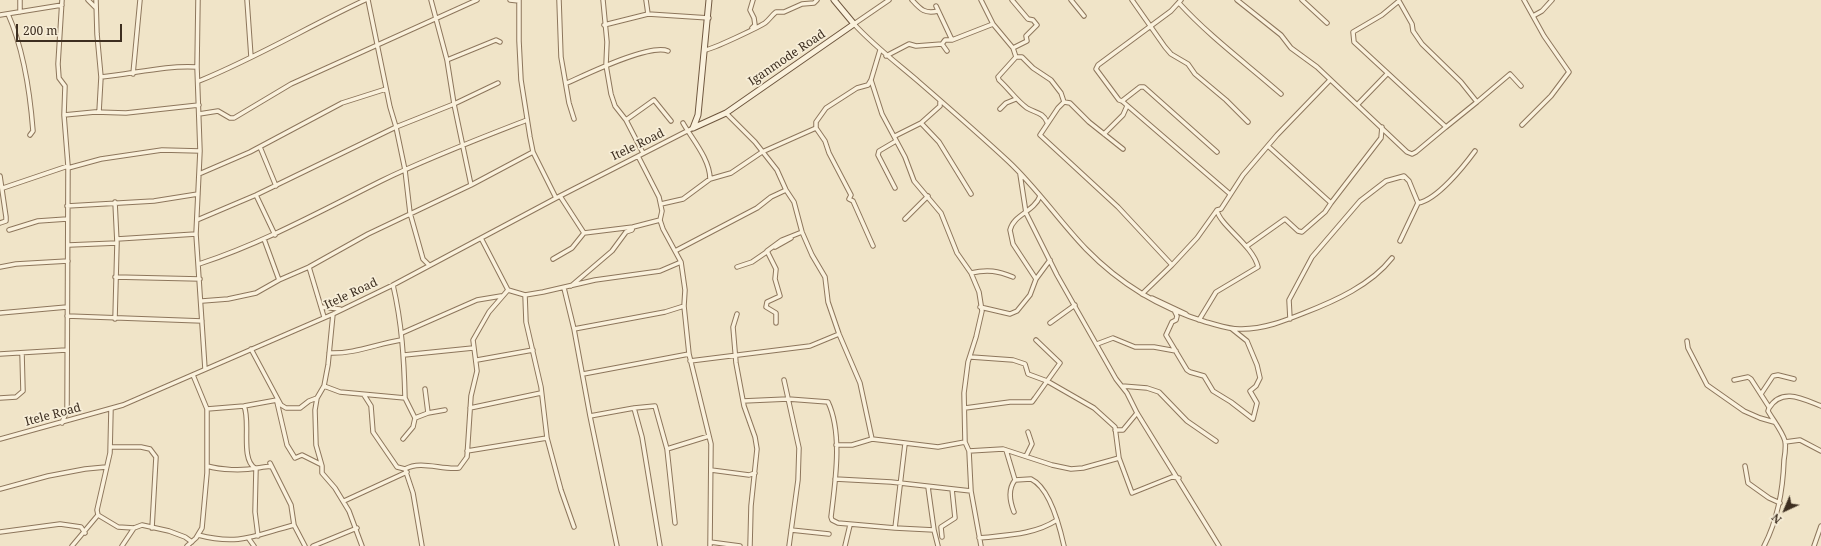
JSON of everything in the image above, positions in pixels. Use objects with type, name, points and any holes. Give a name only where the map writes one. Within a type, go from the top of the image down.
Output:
[{"type":"street","points":[[20,0],[20,12]]},
{"type":"street","points":[[88,0],[95,7]]},
{"type":"street","points":[[96,0],[95,7],[101,77],[99,112]]},
{"type":"street","points":[[133,74],[140,0]]},
{"type":"street","points":[[198,0],[197,66],[199,81],[200,151],[196,234],[202,301],[205,369]]},
{"type":"street","points":[[247,0],[251,57]]},
{"type":"street","points":[[199,81],[229,69],[277,45],[314,24],[365,0]]},
{"type":"street","points":[[368,0],[386,89],[405,170],[410,213],[424,267]]},
{"type":"street","points":[[431,0],[448,60],[454,104],[471,185]]},
{"type":"street","points":[[199,114],[218,111],[230,118],[234,118],[291,84],[477,0]]},
{"type":"street","points":[[510,0],[519,1],[521,80],[533,152],[556,198]]},
{"type":"street","points":[[559,0],[561,57],[567,83],[569,103],[574,119]]},
{"type":"street","points":[[603,0],[604,24],[607,42],[606,65],[615,106],[626,120],[644,153]]},
{"type":"street","points":[[646,0],[648,14]]},
{"type":"street","points":[[694,128],[698,116],[709,18],[709,0]]},
{"type":"street","points":[[751,29],[755,25],[754,18],[750,10],[753,0]]},
{"type":"street","points":[[705,50],[712,49],[720,43],[766,22],[776,12],[784,12],[802,4],[814,3],[817,0]]},
{"type":"street","points":[[834,0],[854,24],[886,56],[1020,173],[1081,243],[1108,270],[1152,301],[1175,312],[1231,328],[1260,328],[1290,319],[1335,299],[1371,279],[1383,269],[1392,258]]},
{"type":"street","name":"Iganmode Road","points":[[694,128],[726,113],[889,0]]},
{"type":"street","points":[[912,0],[921,10],[930,13],[938,11]]},
{"type":"street","points":[[981,0],[993,24],[1013,48],[1016,57]]},
{"type":"street","points":[[1012,0],[1028,19],[1034,20],[1037,25],[1026,36],[1026,41],[1013,48]]},
{"type":"street","points":[[1071,0],[1084,16]]},
{"type":"street","points":[[1132,0],[1171,54],[1188,64],[1195,74],[1226,100],[1248,122]]},
{"type":"street","points":[[1238,0],[1281,35],[1291,48],[1317,67],[1358,104],[1407,152],[1412,154],[1510,74],[1521,86]]},
{"type":"street","points":[[1302,0],[1327,23]]},
{"type":"street","points":[[1446,127],[1354,42],[1353,32],[1382,14],[1399,0],[1412,24],[1413,31],[1422,44],[1461,82],[1477,102]]},
{"type":"street","points":[[1522,125],[1551,96],[1570,72],[1524,0]]},
{"type":"street","points":[[1533,16],[1542,11],[1552,0]]},
{"type":"street","points":[[1230,194],[1119,100],[1097,72],[1096,67],[1135,39],[1180,1],[1202,27],[1241,58],[1281,94]]},
{"type":"street","points":[[0,15],[62,2],[58,64],[59,78],[64,86],[64,115],[68,167],[67,219],[69,245],[66,410],[62,423]]},
{"type":"street","points":[[936,6],[952,40]]},
{"type":"street","points":[[8,14],[16,32],[30,99],[33,131],[30,135]]},
{"type":"street","points":[[604,24],[648,14],[709,18]]},
{"type":"street","points":[[886,56],[909,44],[916,46],[942,44],[945,40],[952,40],[993,24]]},
{"type":"street","points":[[448,60],[486,43],[496,40],[500,42]]},
{"type":"street","points":[[942,44],[947,51]]},
{"type":"street","points":[[868,85],[871,80],[880,50]]},
{"type":"street","points":[[567,83],[606,65],[645,52],[668,51]]},
{"type":"street","points":[[1016,57],[998,79],[1016,99],[1029,109],[1044,116],[1047,122]]},
{"type":"street","points":[[1016,57],[1022,57],[1033,68],[1048,76],[1059,90],[1064,102]]},
{"type":"street","points":[[101,77],[133,74],[174,66],[197,66]]},
{"type":"street","points":[[1358,104],[1387,74]]},
{"type":"street","points":[[871,80],[882,114],[895,136],[914,181],[941,213],[956,252],[977,284],[980,307],[982,311],[964,393],[965,442],[968,451],[971,491],[981,546]]},
{"type":"street","points":[[1199,320],[1142,294],[1197,238],[1217,210],[1221,209],[1230,194],[1268,146],[1330,80]]},
{"type":"street","points":[[197,220],[276,186],[396,127],[454,104],[498,83]]},
{"type":"street","points":[[872,86],[868,85],[857,88],[826,108],[819,116],[816,128],[825,141],[829,153],[851,195],[849,198],[853,201],[873,246]]},
{"type":"street","points":[[1122,101],[1140,87],[1144,87],[1217,152]]},
{"type":"street","points":[[199,174],[260,147],[342,103],[386,89]]},
{"type":"street","points":[[1000,110],[1006,103],[1016,99]]},
{"type":"street","points":[[626,120],[654,100],[671,121]]},
{"type":"street","points":[[895,136],[921,123],[940,106],[940,102]]},
{"type":"street","points":[[1064,102],[1047,122],[1040,135],[1118,207],[1172,265]]},
{"type":"street","points":[[1064,102],[1070,103],[1089,122],[1123,149]]},
{"type":"street","points":[[64,115],[99,112],[126,113],[199,105]]},
{"type":"street","points":[[1104,134],[1123,115],[1127,106]]},
{"type":"street","points":[[726,113],[777,170],[786,190],[794,202],[802,232],[812,255],[825,277],[826,292],[839,334],[860,382],[872,439]]},
{"type":"street","points":[[698,116],[701,124]]},
{"type":"street","points":[[199,264],[234,252],[275,234],[405,170],[527,120]]},
{"type":"street","points":[[683,123],[706,161],[710,173],[710,179]]},
{"type":"street","points":[[921,123],[939,142],[971,194]]},
{"type":"street","points":[[1247,246],[1285,219],[1298,231],[1302,232],[1325,212],[1381,138],[1382,127]]},
{"type":"street","name":"Itele Road","points":[[0,439],[111,409],[333,314],[393,285],[424,267],[556,198],[694,128]]},
{"type":"street","points":[[661,204],[683,198],[710,179],[734,172],[762,152],[816,128]]},
{"type":"street","points":[[895,188],[878,155],[879,151],[896,141]]},
{"type":"street","points":[[1268,146],[1332,203]]},
{"type":"street","points":[[260,147],[276,186]]},
{"type":"street","points":[[3,188],[68,167],[101,159],[162,150],[200,151]]},
{"type":"street","points":[[1400,241],[1418,203],[1425,200],[1458,174],[1475,151]]},
{"type":"street","points":[[202,301],[228,299],[256,293],[279,280],[309,267],[368,234],[471,185],[533,152]]},
{"type":"street","points":[[638,156],[651,180],[661,204],[662,211],[660,220],[681,262],[685,290],[684,306],[690,361],[709,436],[710,544],[740,546]]},
{"type":"street","points":[[1020,173],[1026,214],[1050,260],[1137,413],[1179,478],[1219,546]]},
{"type":"street","points":[[0,176],[3,188],[6,221],[0,223]]},
{"type":"street","points":[[1290,319],[1289,300],[1302,273],[1312,257],[1360,201],[1386,180],[1404,176],[1409,181],[1418,203]]},
{"type":"street","points":[[675,250],[757,208],[771,197],[786,190]]},
{"type":"street","points":[[67,206],[114,202],[154,201],[198,194]]},
{"type":"street","points":[[256,195],[275,234]]},
{"type":"street","points":[[560,196],[584,233]]},
{"type":"street","points":[[905,219],[928,196]]},
{"type":"street","points":[[1036,279],[1017,251],[1010,236],[1011,224],[1026,214],[1038,203],[1040,196]]},
{"type":"street","points":[[114,202],[117,241],[115,319]]},
{"type":"street","points":[[1199,320],[1216,292],[1258,267],[1247,246],[1220,217],[1217,210]]},
{"type":"street","points":[[1021,217],[1028,218]]},
{"type":"street","points":[[9,230],[38,221],[67,219]]},
{"type":"street","points":[[553,259],[572,248],[584,233],[633,227],[660,220]]},
{"type":"street","points":[[570,286],[612,251],[626,232],[632,230],[633,227]]},
{"type":"street","points":[[737,267],[752,262],[782,240],[802,232]]},
{"type":"street","points":[[69,245],[196,234]]},
{"type":"street","points":[[264,238],[279,280]]},
{"type":"street","points":[[481,238],[508,290],[525,295],[564,288],[596,280],[660,270],[681,262]]},
{"type":"street","points":[[767,251],[776,269],[775,279],[780,296],[767,302],[766,307],[776,312],[776,323]]},
{"type":"street","points":[[423,259],[429,265]]},
{"type":"street","points":[[980,307],[1007,313],[1016,312],[1030,295],[1036,279],[1050,260]]},
{"type":"street","points":[[0,267],[16,264],[68,261]]},
{"type":"street","points":[[309,267],[324,317]]},
{"type":"street","points":[[971,273],[984,270],[993,270],[1013,277]]},
{"type":"street","points":[[115,277],[200,279]]},
{"type":"street","points":[[393,285],[401,319],[405,398],[416,418],[413,427],[403,439]]},
{"type":"street","points":[[564,288],[574,329],[590,416],[617,546]]},
{"type":"street","points":[[344,501],[406,471],[412,465],[452,469],[459,468],[464,464],[467,451],[470,408],[477,371],[477,360],[473,348],[473,340],[489,312],[508,290]]},
{"type":"street","points":[[525,295],[526,322],[541,393],[547,438],[561,490],[574,527]]},
{"type":"street","points":[[402,333],[477,300],[502,296]]},
{"type":"street","points":[[1050,323],[1075,305]]},
{"type":"street","points":[[574,329],[664,312],[684,306]]},
{"type":"street","points":[[0,313],[67,307]]},
{"type":"street","points":[[321,307],[340,310]]},
{"type":"street","points":[[1175,312],[1177,316],[1176,320],[1172,322],[1166,335],[1170,344],[1190,372],[1204,376],[1213,391],[1232,402],[1253,419],[1257,402],[1250,391],[1256,386],[1260,378],[1259,372],[1247,341],[1231,328]]},
{"type":"street","points":[[333,314],[324,386],[317,398],[315,413],[316,445],[322,466],[322,473],[344,501],[357,528],[362,546]]},
{"type":"street","points":[[737,314],[732,327],[736,356],[743,401],[755,437],[757,449],[750,546]]},
{"type":"street","points":[[67,316],[115,319],[202,321]]},
{"type":"street","points":[[690,361],[810,346],[839,334]]},
{"type":"street","points":[[1097,344],[1113,338],[1136,347],[1154,347],[1167,351],[1176,351]]},
{"type":"street","points":[[329,353],[348,353],[401,340]]},
{"type":"street","points":[[965,408],[1010,402],[1032,402],[1060,363],[1036,340]]},
{"type":"street","points":[[1687,340],[1688,348],[1707,385],[1744,411],[1774,422]]},
{"type":"street","points":[[1167,351],[1170,344]]},
{"type":"street","points":[[404,355],[473,348]]},
{"type":"street","points":[[251,349],[277,400],[286,441],[291,453],[295,458],[302,454],[305,455],[315,460],[322,466]]},
{"type":"street","points":[[0,354],[66,350]]},
{"type":"street","points":[[477,360],[533,350]]},
{"type":"street","points":[[0,398],[16,397],[23,391],[22,353]]},
{"type":"street","points":[[583,374],[689,354]]},
{"type":"street","points":[[971,357],[1013,360],[1025,364],[1028,374],[1047,381],[1094,408],[1115,427],[1119,458],[1132,493],[1172,477],[1179,478]]},
{"type":"street","points":[[187,546],[198,535],[204,518],[207,474],[207,409],[193,375]]},
{"type":"street","points":[[1761,394],[1773,376],[1778,375],[1794,379]]},
{"type":"street","points":[[1734,380],[1748,377],[1769,407],[1768,411],[1785,442],[1783,485],[1780,503],[1772,532],[1764,546]]},
{"type":"street","points":[[784,380],[799,448],[798,480],[789,546]]},
{"type":"street","points":[[324,386],[340,392],[405,398]]},
{"type":"street","points":[[1122,386],[1147,388],[1159,392],[1187,420],[1216,441]]},
{"type":"street","points":[[425,389],[428,413]]},
{"type":"street","points":[[470,408],[541,393]]},
{"type":"street","points":[[364,395],[370,403],[373,432],[392,463],[397,468],[406,471]]},
{"type":"street","points":[[370,403],[374,395]]},
{"type":"street","points":[[1769,407],[1783,396],[1790,395],[1821,406]]},
{"type":"street","points":[[277,400],[286,408],[292,409],[300,408],[309,401],[317,398]]},
{"type":"street","points":[[207,409],[244,406],[277,400]]},
{"type":"street","points":[[743,401],[788,400],[828,402],[834,423],[836,445],[835,479],[831,517],[834,522],[850,525],[934,530]]},
{"type":"street","points":[[244,406],[249,460],[252,466],[256,469]]},
{"type":"street","points":[[590,416],[634,408],[656,406],[667,449],[675,523]]},
{"type":"street","points":[[634,408],[642,437],[660,546]]},
{"type":"street","points":[[72,546],[85,534],[98,515],[97,510],[111,447],[111,409]]},
{"type":"street","points":[[416,418],[428,413],[445,410]]},
{"type":"street","points":[[1115,430],[1123,430],[1137,413]]},
{"type":"street","points":[[1026,456],[1032,444],[1028,432]]},
{"type":"street","points":[[667,449],[709,436]]},
{"type":"street","points":[[467,451],[547,438]]},
{"type":"street","points":[[836,445],[852,446],[872,439],[905,444],[944,447],[965,442]]},
{"type":"street","points":[[1785,442],[1800,440],[1821,451]]},
{"type":"street","points":[[895,528],[905,444]]},
{"type":"street","points":[[111,447],[141,447],[150,449],[156,457],[152,528]]},
{"type":"street","points":[[968,451],[982,449],[1006,450],[1052,465],[1071,469],[1084,468],[1119,458]]},
{"type":"street","points":[[1006,450],[1015,480],[1012,484],[1011,497],[1014,512]]},
{"type":"street","points":[[207,466],[215,468],[256,469],[271,465],[291,505],[294,525],[305,546]]},
{"type":"street","points":[[1745,466],[1748,483],[1769,498],[1780,503]]},
{"type":"street","points":[[0,489],[48,476],[85,469],[106,467]]},
{"type":"street","points":[[207,474],[215,468]]},
{"type":"street","points":[[256,469],[255,512],[258,536]]},
{"type":"street","points":[[710,470],[749,475],[755,473]]},
{"type":"street","points":[[406,471],[413,494],[422,546]]},
{"type":"street","points":[[749,475],[754,479]]},
{"type":"street","points":[[835,479],[971,491]]},
{"type":"street","points":[[1015,480],[1030,479],[1036,482],[1046,496],[1057,520],[1064,546]]},
{"type":"street","points":[[928,487],[934,530],[938,546]]},
{"type":"street","points":[[942,537],[942,527],[955,518],[952,489]]},
{"type":"street","points":[[98,515],[118,527],[134,528],[142,525],[185,536],[192,542]]},
{"type":"street","points":[[979,538],[1018,534],[1042,529],[1057,520]]},
{"type":"street","points":[[0,532],[60,524],[81,527],[85,534]]},
{"type":"street","points":[[198,535],[223,541],[249,539],[294,525]]},
{"type":"street","points":[[845,546],[850,525]]},
{"type":"street","points":[[1814,546],[1821,526]]},
{"type":"street","points":[[122,546],[134,528]]},
{"type":"street","points":[[313,546],[357,528]]},
{"type":"street","points":[[791,530],[829,534]]},
{"type":"street","points":[[249,539],[254,546]]}]
